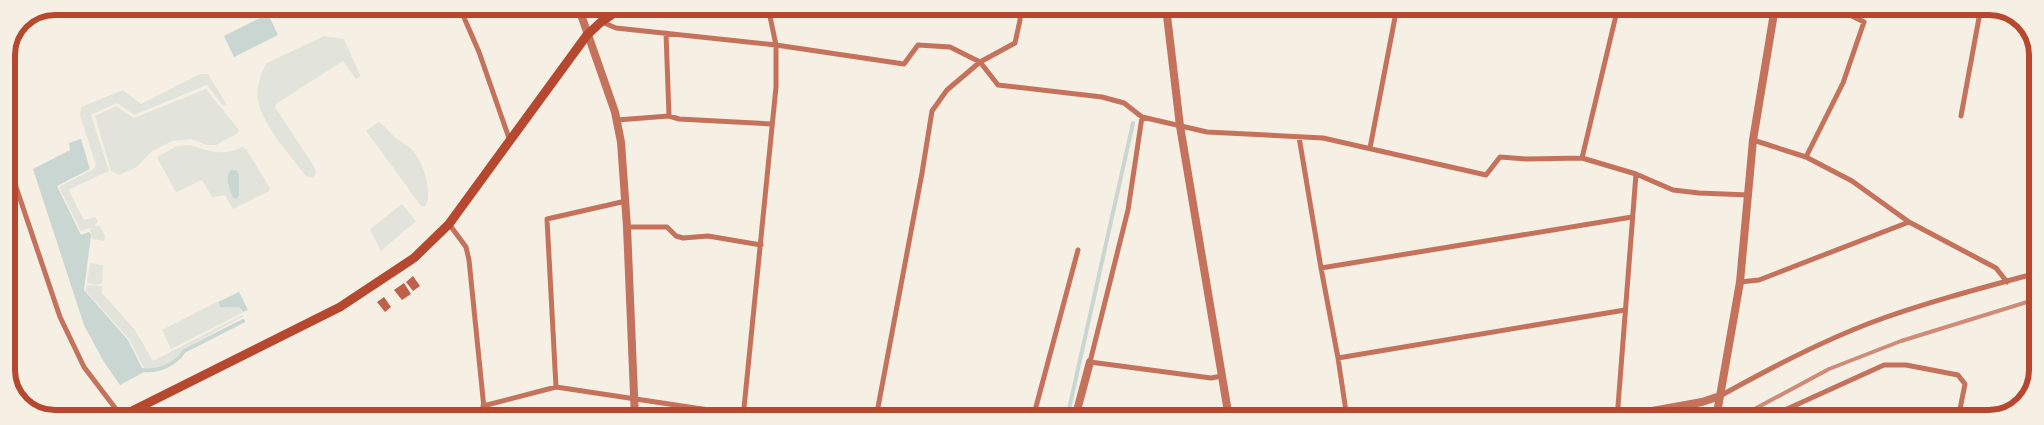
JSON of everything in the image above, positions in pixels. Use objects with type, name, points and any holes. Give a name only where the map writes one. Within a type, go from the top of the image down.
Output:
[{"type":"main road","points":[[135,410],[340,307],[414,258],[449,224],[587,35],[610,15]]},
{"type":"street","points":[[463,15],[480,52],[510,141]]},
{"type":"street","points":[[581,15],[617,120],[626,201],[635,410]]},
{"type":"street","points":[[744,410],[776,87],[776,45],[770,15]]},
{"type":"street","points":[[878,410],[932,111],[947,90],[980,62],[1014,43],[1020,15]]},
{"type":"street","points":[[1167,15],[1180,126],[1228,410]]},
{"type":"street","points":[[1371,143],[1395,15]]},
{"type":"street","points":[[1582,158],[1616,15]]},
{"type":"street","points":[[1718,410],[1740,282],[1753,140],[1774,15]]},
{"type":"street","points":[[1806,156],[1843,83],[1864,22],[1850,15]]},
{"type":"street","points":[[1961,116],[1979,15]]},
{"type":"street","points":[[600,22],[616,28],[776,45],[904,64],[918,45],[950,47],[980,62],[998,85],[1102,97],[1124,103],[1142,117],[1207,132],[1323,138],[1371,143],[1486,175],[1500,157],[1582,158],[1636,174],[1673,190],[1749,195]]},
{"type":"street","points":[[666,33],[670,116]]},
{"type":"street","points":[[617,120],[670,116],[679,119],[772,124]]},
{"type":"street","points":[[1077,410],[1128,210],[1142,117]]},
{"type":"street","points":[[1299,137],[1346,410]]},
{"type":"street","points":[[1753,140],[1806,156],[1852,181],[1909,222],[1996,268],[2007,282]]},
{"type":"street","points":[[1619,410],[1636,174]]},
{"type":"street","points":[[15,181],[60,317],[84,366],[116,410]]},
{"type":"street","points":[[556,387],[547,219],[626,201]]},
{"type":"street","points":[[1321,268],[1632,217]]},
{"type":"street","points":[[1740,282],[1759,280],[1909,222]]},
{"type":"street","points":[[449,224],[466,247],[469,260],[484,410]]},
{"type":"street","points":[[627,226],[667,227],[676,236],[683,238],[708,236],[761,245]]},
{"type":"street","points":[[1035,410],[1078,250]]},
{"type":"street","points":[[1655,410],[1702,402],[1720,396],[1820,344],[1871,323],[2029,275]]},
{"type":"street","points":[[1338,358],[1625,310]]},
{"type":"street","points":[[1090,362],[1211,378],[1222,376]]},
{"type":"street","points":[[1785,410],[1884,365],[1906,365],[1958,375],[1965,384],[1960,410]]},
{"type":"street","points":[[483,406],[556,387],[699,410]]},
{"type":"shaded area","points":[[266,15],[268,15],[278,35],[234,57],[224,36]]},
{"type":"shaded area","points":[[324,36],[344,39],[360,77],[356,79],[343,61],[276,104],[275,107],[313,165],[316,171],[315,176],[312,178],[306,176],[271,130],[261,111],[257,92],[267,63]]},
{"type":"shaded area","points":[[200,74],[208,74],[227,105],[223,106],[207,85],[134,115],[117,103],[91,115],[109,171],[69,191],[84,220],[95,217],[98,222],[94,226],[100,226],[105,236],[104,241],[92,239],[90,228],[81,231],[59,187],[95,168],[96,165],[80,116],[81,107],[123,90],[141,104]]},
{"type":"shaded area","points":[[206,89],[239,130],[238,133],[216,145],[207,145],[191,139],[172,141],[151,152],[137,167],[119,175],[111,171],[95,116],[116,106],[134,118]]},
{"type":"shaded area","points":[[379,122],[409,147],[418,158],[427,184],[428,193],[425,207],[421,206],[367,132],[367,130]]},
{"type":"shaded area","points":[[81,139],[90,169],[57,186],[81,235],[89,232],[91,235],[84,290],[128,340],[144,372],[120,385],[104,362],[84,325],[33,169],[70,150],[69,143]]},
{"type":"shaded area","points":[[190,145],[216,152],[228,152],[242,147],[246,149],[270,188],[269,191],[233,209],[225,195],[212,197],[202,180],[177,192],[175,191],[157,157],[177,146]]},
{"type":"shaded area","points":[[231,170],[236,170],[239,175],[239,196],[236,199],[233,198],[228,184]]},
{"type":"shaded area","points":[[402,204],[416,221],[381,251],[370,229]]},
{"type":"shaded area","points":[[90,263],[103,265],[102,283],[94,285],[87,282]]},
{"type":"shaded area","points":[[87,285],[102,286],[102,293],[135,330],[153,361],[242,315],[244,316],[183,349],[166,364],[155,368],[144,368],[129,339],[85,290]]},
{"type":"shaded area","points":[[239,292],[248,310],[243,312],[239,307],[220,307],[218,302]]},
{"type":"shaded area","points":[[217,302],[220,307],[239,307],[242,313],[171,349],[162,330]]},
{"type":"building","points":[[413,276],[420,286],[413,291],[406,282]]},
{"type":"building","points":[[404,283],[411,294],[402,300],[394,290]]},
{"type":"building","points":[[384,297],[391,307],[385,312],[377,302]]},
{"type":"waterway","points":[[1069,410],[1133,123]]},
{"type":"waterway","points":[[143,370],[155,370],[166,366],[181,356],[184,351],[243,321]]},
{"type":"railway","points":[[1753,410],[1829,369],[1901,341],[2029,301]]}]
